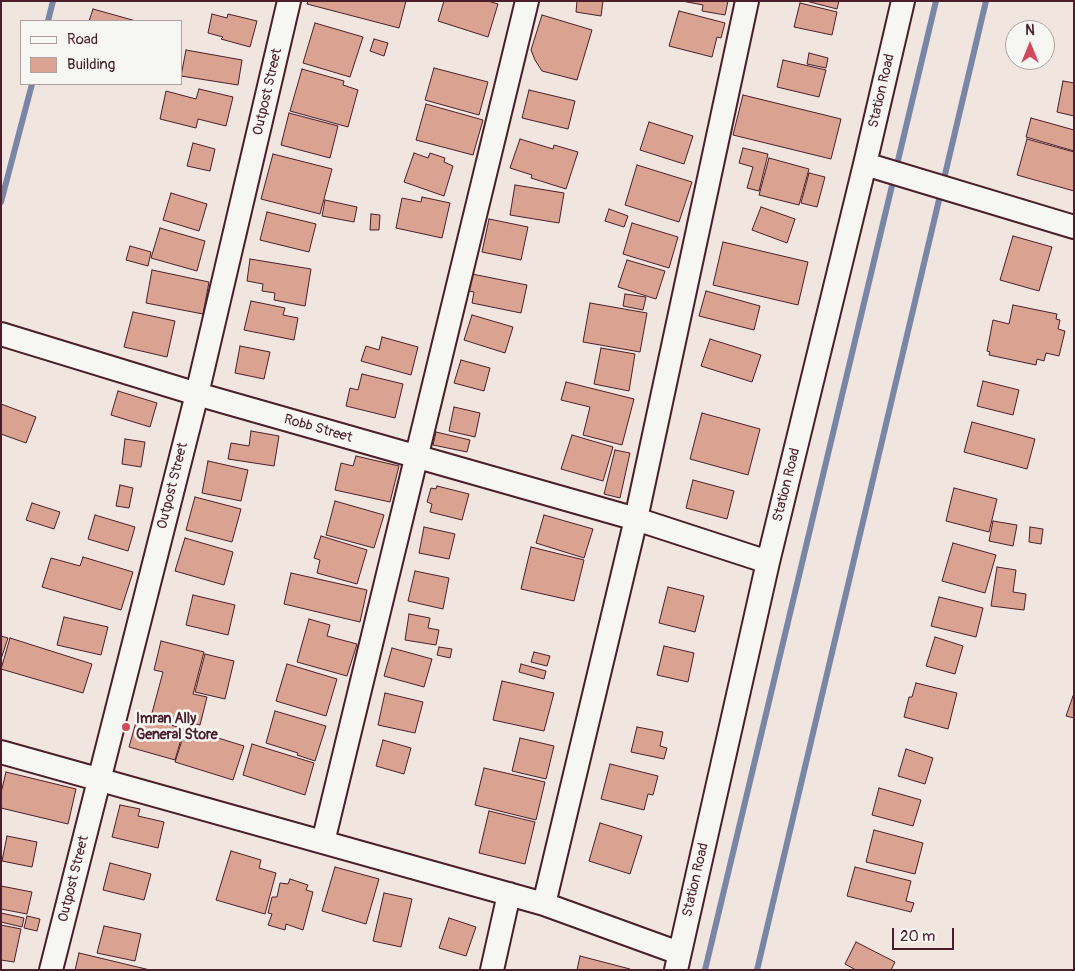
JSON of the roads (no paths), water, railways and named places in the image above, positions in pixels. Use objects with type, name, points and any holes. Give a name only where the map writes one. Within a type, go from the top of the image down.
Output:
[{"type":"street","name":"Outpost Street","points":[[51,970],[197,394],[289,1]]},
{"type":"street","points":[[323,842],[527,1]]},
{"type":"street","points":[[544,904],[636,519],[747,1]]},
{"type":"street","name":"Station Road","points":[[677,961],[768,562],[903,1]]},
{"type":"street","points":[[865,164],[1074,227]]},
{"type":"street","name":"Robb Street","points":[[1,334],[197,394],[636,519],[768,562]]},
{"type":"street","points":[[1,752],[544,904],[677,961]]},
{"type":"street","points":[[492,970],[509,894]]},
{"type":"waterway","points":[[48,20],[53,1]]},
{"type":"waterway","points":[[705,970],[936,1]]},
{"type":"waterway","points":[[757,970],[986,1]]},
{"type":"waterway","points":[[1,202],[32,85]]},
{"type":"place","name":"Imran Ally General Store","points":[[126,727]]}]
